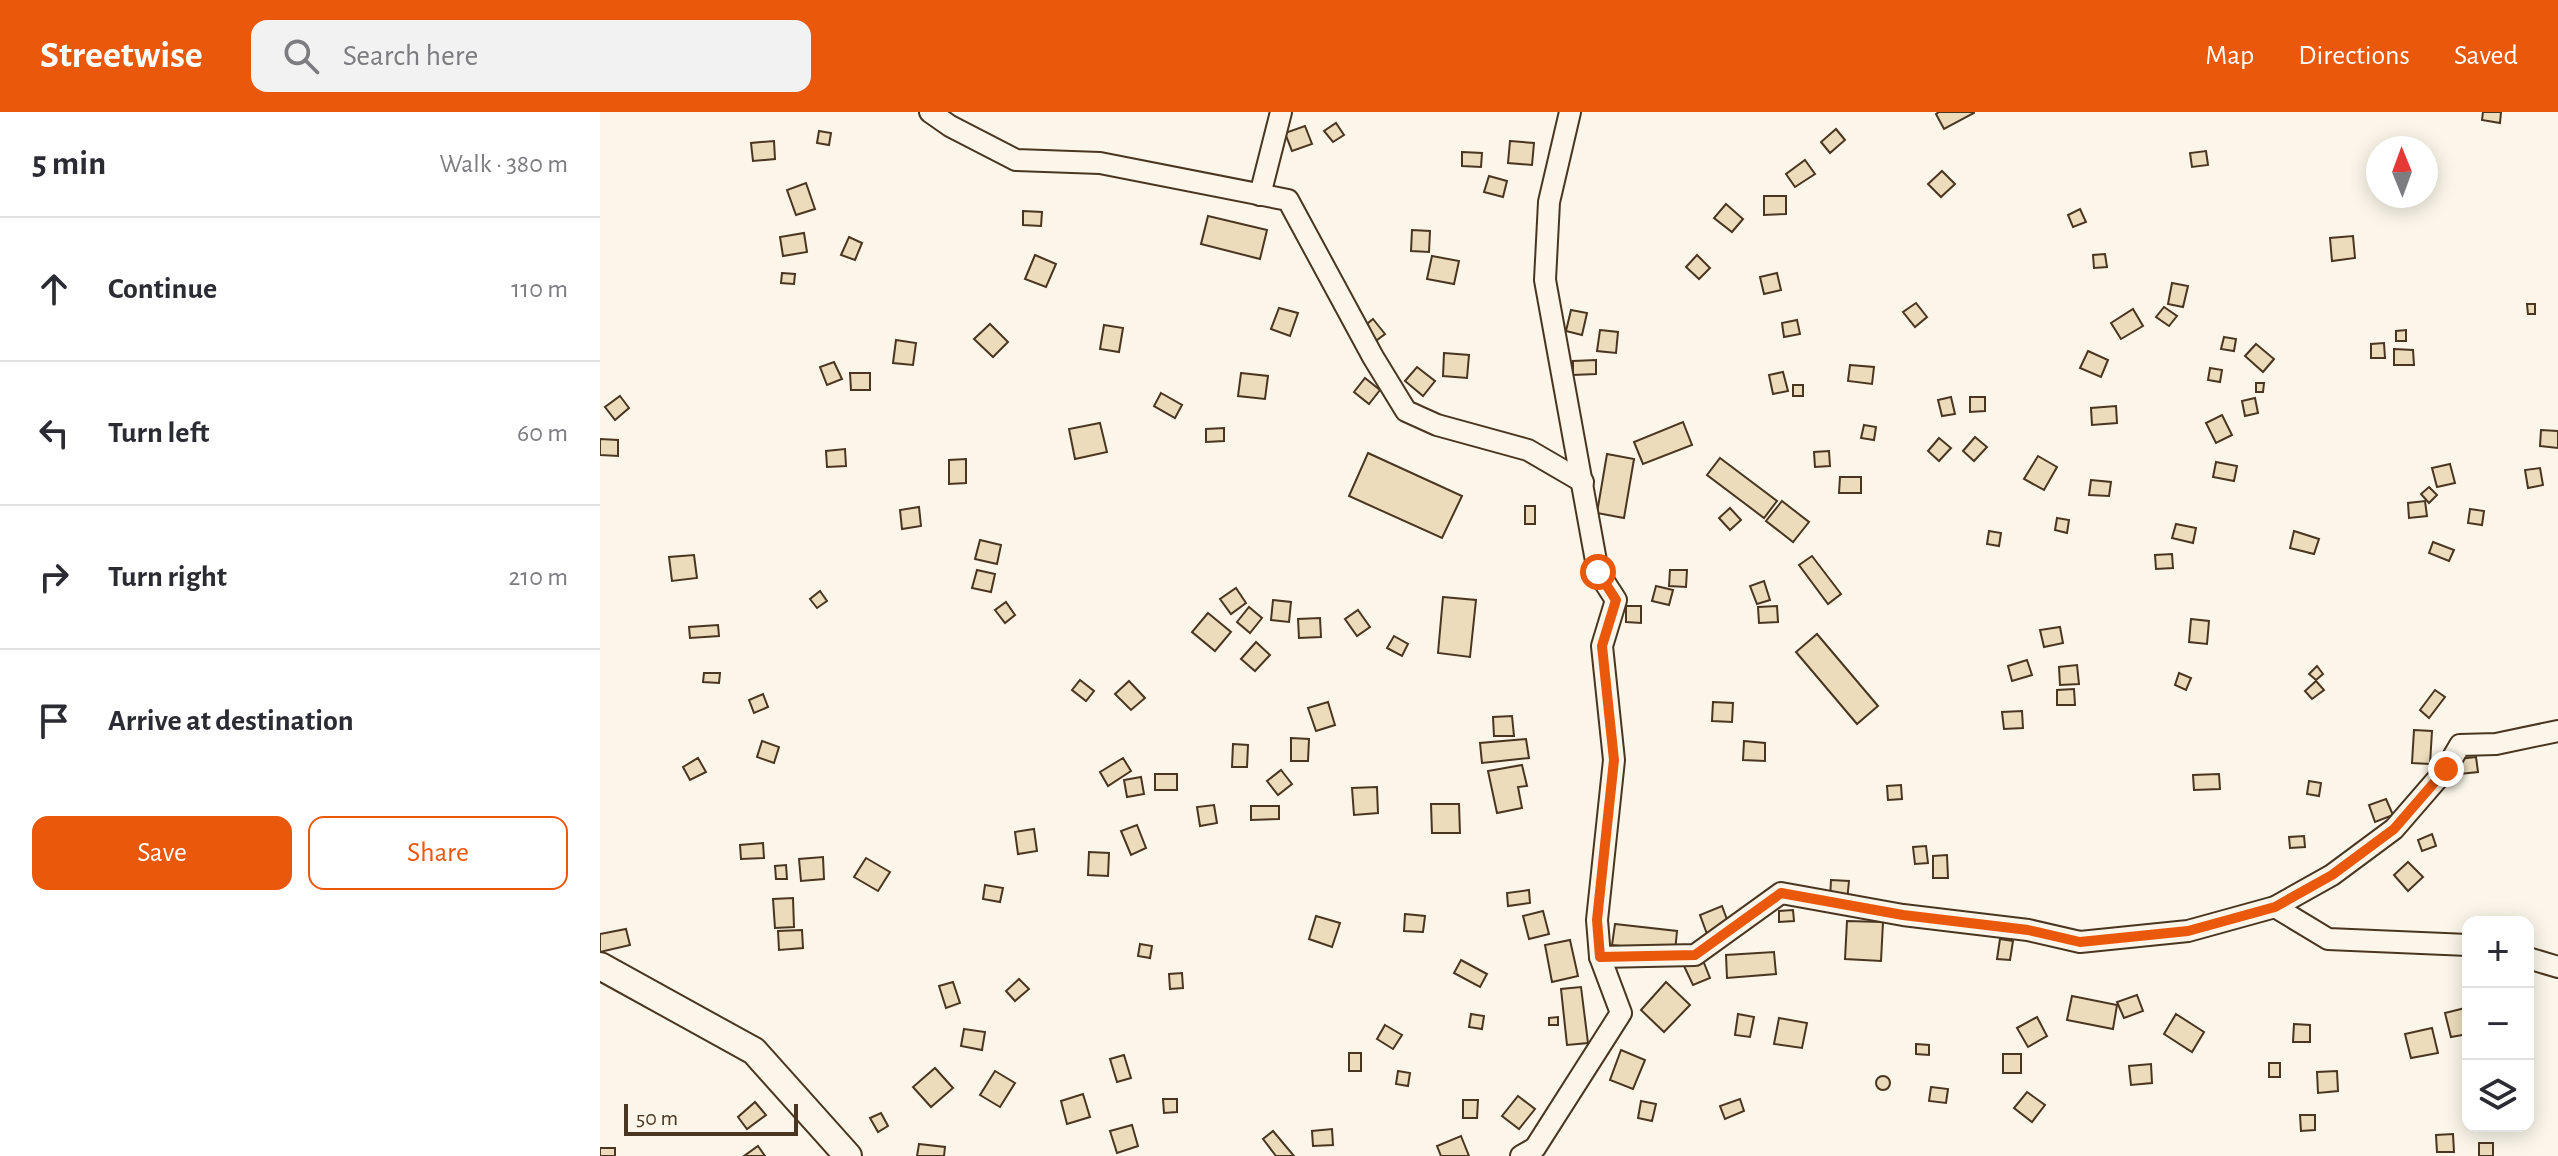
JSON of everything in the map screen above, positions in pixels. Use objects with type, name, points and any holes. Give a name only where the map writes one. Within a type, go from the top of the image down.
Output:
[{"type":"street","points":[[930,112],[950,126],[1016,160],[1100,163],[1288,200],[1373,357],[1406,411],[1437,425],[1528,450],[1583,482]]},
{"type":"street","points":[[1260,195],[1281,112]]},
{"type":"street","points":[[1521,1156],[1535,1148],[1621,1013],[1600,957],[1597,920],[1614,760],[1602,646],[1616,600],[1598,572],[1545,280],[1549,202],[1570,112]]},
{"type":"street","points":[[1600,957],[1695,955],[1781,893],[1903,915],[2028,930],[2080,942],[2188,931],[2275,907],[2332,875],[2394,829],[2446,769],[2460,745],[2496,744],[2558,731]]},
{"type":"street","points":[[2275,907],[2328,939],[2462,945]]},
{"type":"street","points":[[2534,960],[2558,967]]},
{"type":"street","points":[[600,966],[754,1051],[848,1156]]},
{"type":"building","points":[[2483,112],[2501,112],[2500,123],[2482,120]]},
{"type":"building","points":[[1974,113],[1944,129],[1936,114]]},
{"type":"building","points":[[1336,123],[1344,135],[1333,142],[1324,131]]},
{"type":"building","points":[[1305,126],[1312,144],[1292,151],[1285,133]]},
{"type":"building","points":[[1836,129],[1845,140],[1830,153],[1821,142]]},
{"type":"building","points":[[819,131],[831,133],[829,145],[817,143]]},
{"type":"building","points":[[774,141],[775,159],[753,161],[751,143]]},
{"type":"building","points":[[1510,141],[1534,143],[1532,165],[1508,163]]},
{"type":"building","points":[[2206,151],[2208,165],[2192,167],[2190,153]]},
{"type":"building","points":[[1462,152],[1482,153],[1481,167],[1462,166]]},
{"type":"building","points":[[1805,160],[1815,174],[1795,187],[1786,174]]},
{"type":"building","points":[[1942,171],[1955,184],[1941,197],[1928,184]]},
{"type":"building","points":[[1489,176],[1507,181],[1503,197],[1484,192]]},
{"type":"building","points":[[806,183],[815,209],[796,215],[787,190]]},
{"type":"building","points":[[1764,196],[1786,196],[1786,214],[1764,215]]},
{"type":"building","points":[[1726,204],[1743,219],[1732,232],[1714,218]]},
{"type":"building","points":[[2080,209],[2086,222],[2073,227],[2068,215]]},
{"type":"building","points":[[1023,211],[1042,212],[1041,226],[1023,225]]},
{"type":"building","points":[[1208,216],[1267,230],[1260,259],[1201,244]]},
{"type":"building","points":[[1412,230],[1430,231],[1429,252],[1411,251]]},
{"type":"building","points":[[804,233],[807,252],[783,256],[780,237]]},
{"type":"building","points":[[2353,236],[2355,258],[2332,261],[2330,238]]},
{"type":"building","points":[[849,237],[862,243],[855,260],[841,255]]},
{"type":"building","points":[[2105,254],[2107,267],[2094,268],[2093,255]]},
{"type":"building","points":[[1035,255],[1056,264],[1046,287],[1025,279]]},
{"type":"building","points":[[1697,255],[1710,268],[1699,279],[1686,267]]},
{"type":"building","points":[[1432,256],[1459,261],[1454,284],[1427,279]]},
{"type":"building","points":[[782,273],[795,274],[794,284],[781,283]]},
{"type":"building","points":[[1777,273],[1781,290],[1764,294],[1760,277]]},
{"type":"building","points":[[2172,283],[2188,286],[2183,307],[2168,304]]},
{"type":"building","points":[[1916,303],[1927,317],[1915,327],[1903,312]]},
{"type":"building","points":[[2527,304],[2535,304],[2535,314],[2528,314]]},
{"type":"building","points":[[2164,307],[2177,316],[2169,326],[2156,317]]},
{"type":"building","points":[[1279,308],[1298,313],[1290,336],[1271,329]]},
{"type":"building","points":[[2133,309],[2143,326],[2121,339],[2111,323]]},
{"type":"building","points":[[1571,310],[1587,313],[1582,335],[1566,331]]},
{"type":"building","points":[[1373,319],[1385,334],[1373,343],[1362,328]]},
{"type":"building","points":[[1797,320],[1800,334],[1784,337],[1782,323]]},
{"type":"building","points":[[990,324],[1008,342],[993,357],[974,339]]},
{"type":"building","points":[[1104,325],[1123,328],[1119,352],[1100,349]]},
{"type":"building","points":[[1600,330],[1618,332],[1616,353],[1597,351]]},
{"type":"building","points":[[2406,330],[2406,341],[2396,341],[2396,331]]},
{"type":"building","points":[[2224,337],[2236,339],[2234,351],[2221,349]]},
{"type":"building","points":[[896,340],[916,343],[913,365],[893,363]]},
{"type":"building","points":[[2384,343],[2385,358],[2371,358],[2371,344]]},
{"type":"building","points":[[2256,344],[2274,359],[2263,372],[2245,356]]},
{"type":"building","points":[[2394,349],[2413,350],[2414,365],[2394,365]]},
{"type":"building","points":[[2088,351],[2108,360],[2101,377],[2080,368]]},
{"type":"building","points":[[1444,353],[1469,355],[1467,378],[1443,376]]},
{"type":"building","points":[[1596,360],[1596,374],[1573,375],[1573,361]]},
{"type":"building","points":[[834,362],[842,379],[827,385],[820,367]]},
{"type":"building","points":[[1850,365],[1874,367],[1872,384],[1848,381]]},
{"type":"building","points":[[1417,367],[1435,381],[1423,396],[1405,381]]},
{"type":"building","points":[[2210,368],[2222,370],[2220,382],[2208,380]]},
{"type":"building","points":[[1783,372],[1788,391],[1773,394],[1769,375]]},
{"type":"building","points":[[850,373],[870,373],[870,390],[851,390]]},
{"type":"building","points":[[1241,373],[1268,376],[1265,399],[1238,396]]},
{"type":"building","points":[[1365,378],[1380,390],[1369,404],[1354,392]]},
{"type":"building","points":[[2256,383],[2264,383],[2263,392],[2256,392]]},
{"type":"building","points":[[1793,385],[1803,385],[1803,396],[1793,396]]},
{"type":"building","points":[[1161,393],[1182,405],[1175,418],[1154,406]]},
{"type":"building","points":[[620,396],[629,408],[615,420],[605,407]]},
{"type":"building","points":[[1951,397],[1955,414],[1942,416],[1938,400]]},
{"type":"building","points":[[1970,397],[1985,397],[1985,411],[1970,412]]},
{"type":"building","points":[[2255,398],[2258,413],[2245,416],[2242,401]]},
{"type":"building","points":[[2116,406],[2117,423],[2092,425],[2091,408]]},
{"type":"building","points":[[2222,415],[2232,435],[2216,443],[2206,423]]},
{"type":"building","points":[[1683,422],[1692,445],[1643,464],[1634,442]]},
{"type":"building","points":[[1100,423],[1107,452],[1075,459],[1069,429]]},
{"type":"building","points":[[1864,425],[1876,427],[1874,440],[1861,438]]},
{"type":"building","points":[[1224,428],[1224,441],[1206,442],[1206,429]]},
{"type":"building","points":[[2541,430],[2558,431],[2558,448],[2540,446]]},
{"type":"building","points":[[1975,437],[1987,447],[1974,461],[1963,451]]},
{"type":"building","points":[[1939,438],[1951,448],[1939,461],[1928,451]]},
{"type":"building","points":[[600,439],[618,440],[618,456],[600,455]]},
{"type":"building","points":[[845,449],[846,466],[827,467],[826,451]]},
{"type":"building","points":[[1829,451],[1830,466],[1815,467],[1814,452]]},
{"type":"building","points":[[1368,453],[1462,496],[1442,538],[1349,496]]},
{"type":"building","points":[[1607,454],[1634,459],[1624,518],[1597,513]]},
{"type":"building","points":[[2038,456],[2057,467],[2044,490],[2024,479]]},
{"type":"building","points":[[1720,458],[1777,501],[1764,518],[1707,475]]},
{"type":"building","points":[[966,459],[966,483],[949,484],[949,460]]},
{"type":"building","points":[[2216,462],[2237,466],[2234,481],[2213,477]]},
{"type":"building","points":[[2450,464],[2455,483],[2437,487],[2432,468]]},
{"type":"building","points":[[2540,468],[2543,485],[2528,488],[2525,470]]},
{"type":"building","points":[[1840,477],[1861,477],[1861,493],[1839,493]]},
{"type":"building","points":[[2091,480],[2111,482],[2109,496],[2089,495]]},
{"type":"building","points":[[2429,487],[2437,495],[2429,503],[2421,494]]},
{"type":"building","points":[[1782,501],[1809,522],[1793,542],[1766,521]]},
{"type":"building","points":[[2425,501],[2427,516],[2409,518],[2408,503]]},
{"type":"building","points":[[1525,506],[1535,506],[1535,524],[1525,524]]},
{"type":"building","points":[[919,507],[921,526],[902,529],[900,510]]},
{"type":"building","points":[[1730,508],[1741,520],[1730,530],[1719,518]]},
{"type":"building","points":[[2470,509],[2484,511],[2482,525],[2468,523]]},
{"type":"building","points":[[2057,518],[2069,520],[2067,533],[2055,530]]},
{"type":"building","points":[[2176,524],[2196,528],[2193,543],[2172,538]]},
{"type":"building","points":[[1989,531],[2001,533],[1999,546],[1987,544]]},
{"type":"building","points":[[2294,531],[2319,539],[2314,554],[2290,548]]},
{"type":"building","points":[[980,540],[1001,545],[997,564],[975,559]]},
{"type":"building","points":[[2433,542],[2454,550],[2449,561],[2429,553]]},
{"type":"building","points":[[2172,554],[2173,568],[2156,569],[2155,555]]},
{"type":"building","points":[[694,555],[697,578],[672,581],[669,557]]},
{"type":"building","points":[[1812,556],[1841,594],[1828,604],[1799,565]]},
{"type":"building","points":[[977,570],[995,574],[991,592],[972,588]]},
{"type":"building","points":[[1670,570],[1687,570],[1686,587],[1669,586]]},
{"type":"building","points":[[1764,581],[1770,600],[1757,604],[1750,586]]},
{"type":"building","points":[[1656,586],[1673,590],[1669,605],[1652,601]]},
{"type":"building","points":[[1236,588],[1246,603],[1231,614],[1220,599]]},
{"type":"building","points":[[820,591],[827,601],[817,608],[810,599]]},
{"type":"building","points":[[1443,597],[1476,600],[1470,657],[1438,653]]},
{"type":"building","points":[[1273,600],[1291,602],[1289,622],[1271,620]]},
{"type":"building","points":[[1006,602],[1015,615],[1005,623],[995,610]]},
{"type":"building","points":[[1626,606],[1641,606],[1641,623],[1626,622]]},
{"type":"building","points":[[1777,606],[1778,622],[1759,623],[1758,607]]},
{"type":"building","points":[[1249,607],[1262,618],[1250,633],[1237,622]]},
{"type":"building","points":[[1358,610],[1370,627],[1357,636],[1345,619]]},
{"type":"building","points":[[1208,613],[1231,632],[1215,651],[1192,632]]},
{"type":"building","points":[[1320,618],[1321,637],[1299,638],[1298,619]]},
{"type":"building","points":[[2191,619],[2209,621],[2207,644],[2189,642]]},
{"type":"building","points":[[718,625],[719,636],[690,638],[689,627]]},
{"type":"building","points":[[2060,627],[2063,643],[2044,647],[2040,630]]},
{"type":"building","points":[[1817,634],[1878,706],[1857,724],[1796,652]]},
{"type":"building","points":[[1394,636],[1408,644],[1402,656],[1387,648]]},
{"type":"building","points":[[1256,642],[1270,655],[1255,671],[1241,659]]},
{"type":"building","points":[[2027,660],[2032,675],[2012,681],[2008,666]]},
{"type":"building","points":[[2077,665],[2079,684],[2060,685],[2059,667]]},
{"type":"building","points":[[2317,666],[2323,674],[2316,680],[2309,674]]},
{"type":"building","points":[[704,673],[720,673],[719,683],[703,682]]},
{"type":"building","points":[[2179,673],[2191,678],[2186,690],[2175,685]]},
{"type":"building","points":[[1080,680],[1094,691],[1086,701],[1072,690]]},
{"type":"building","points":[[1129,681],[1145,698],[1131,710],[1115,694]]},
{"type":"building","points":[[2316,681],[2324,690],[2312,699],[2305,691]]},
{"type":"building","points":[[2074,689],[2075,705],[2057,705],[2057,690]]},
{"type":"building","points":[[2435,690],[2445,697],[2429,718],[2420,710]]},
{"type":"building","points":[[763,694],[768,707],[754,713],[749,700]]},
{"type":"building","points":[[1328,702],[1335,725],[1316,731],[1308,708]]},
{"type":"building","points":[[1713,702],[1733,703],[1732,722],[1712,721]]},
{"type":"building","points":[[2022,711],[2023,728],[2004,729],[2002,712]]},
{"type":"building","points":[[1512,716],[1514,736],[1494,736],[1493,717]]},
{"type":"building","points":[[2414,730],[2432,731],[2430,764],[2412,763]]},
{"type":"building","points":[[1291,738],[1309,739],[1308,761],[1291,761]]},
{"type":"building","points":[[1526,739],[1529,758],[1482,763],[1480,743]]},
{"type":"building","points":[[762,741],[779,747],[774,763],[757,757]]},
{"type":"building","points":[[1744,741],[1765,743],[1765,761],[1743,760]]},
{"type":"building","points":[[1233,744],[1248,745],[1247,767],[1232,767]]},
{"type":"building","points":[[2476,757],[2478,772],[2460,774],[2458,759]]},
{"type":"building","points":[[698,758],[706,772],[690,780],[683,767]]},
{"type":"building","points":[[1123,758],[1131,771],[1108,786],[1100,772]]},
{"type":"building","points":[[1522,765],[1527,786],[1518,787],[1522,808],[1497,813],[1488,771]]},
{"type":"building","points":[[1281,770],[1292,784],[1278,795],[1267,781]]},
{"type":"building","points":[[1155,774],[1177,774],[1177,790],[1155,790]]},
{"type":"building","points":[[2219,774],[2220,789],[2194,790],[2193,775]]},
{"type":"building","points":[[1141,777],[1144,794],[1127,797],[1124,780]]},
{"type":"building","points":[[2309,781],[2321,783],[2319,796],[2307,794]]},
{"type":"building","points":[[1901,785],[1902,799],[1888,800],[1887,786]]},
{"type":"building","points":[[1377,787],[1378,813],[1354,815],[1352,788]]},
{"type":"building","points":[[2386,799],[2393,815],[2375,822],[2369,805]]},
{"type":"building","points":[[1431,804],[1459,804],[1460,833],[1432,833]]},
{"type":"building","points":[[1214,805],[1217,823],[1200,826],[1197,807]]},
{"type":"building","points":[[1251,806],[1279,806],[1279,819],[1251,820]]},
{"type":"building","points":[[1137,825],[1146,848],[1131,855],[1121,831]]},
{"type":"building","points":[[1034,829],[1037,851],[1018,854],[1015,832]]},
{"type":"building","points":[[2432,834],[2436,846],[2422,851],[2418,840]]},
{"type":"building","points":[[2304,836],[2305,847],[2290,848],[2289,837]]},
{"type":"building","points":[[763,843],[764,858],[741,859],[740,845]]},
{"type":"building","points":[[1926,846],[1928,863],[1915,864],[1913,847]]},
{"type":"building","points":[[1089,852],[1109,853],[1108,876],[1088,875]]},
{"type":"building","points":[[1947,855],[1948,878],[1933,878],[1933,856]]},
{"type":"building","points":[[823,857],[824,879],[801,881],[799,859]]},
{"type":"building","points":[[866,858],[890,872],[878,891],[854,877]]},
{"type":"building","points":[[2408,862],[2423,877],[2408,891],[2394,875]]},
{"type":"building","points":[[786,865],[787,879],[776,879],[775,866]]},
{"type":"building","points":[[1831,880],[1849,881],[1847,901],[1830,899]]},
{"type":"building","points":[[985,885],[1003,888],[1000,902],[983,899]]},
{"type":"building","points":[[1529,890],[1530,903],[1508,906],[1507,893]]},
{"type":"building","points":[[793,898],[794,927],[775,928],[773,899]]},
{"type":"building","points":[[1722,906],[1729,925],[1707,934],[1700,915]]},
{"type":"building","points":[[1793,910],[1794,921],[1779,922],[1779,911]]},
{"type":"building","points":[[1543,911],[1549,934],[1529,939],[1523,916]]},
{"type":"building","points":[[1405,914],[1425,916],[1423,932],[1404,931]]},
{"type":"building","points":[[1316,916],[1340,923],[1332,947],[1309,939]]},
{"type":"building","points":[[1847,921],[1883,922],[1881,961],[1845,959]]},
{"type":"building","points":[[1615,924],[1677,931],[1675,952],[1612,945]]},
{"type":"building","points":[[626,929],[630,945],[600,952],[600,934]]},
{"type":"building","points":[[802,930],[803,948],[779,950],[778,931]]},
{"type":"building","points":[[2000,939],[2013,941],[2010,960],[1997,959]]},
{"type":"building","points":[[1570,940],[1578,976],[1552,982],[1545,945]]},
{"type":"building","points":[[1140,944],[1152,946],[1150,958],[1138,956]]},
{"type":"building","points":[[1774,952],[1776,974],[1727,978],[1726,955]]},
{"type":"building","points":[[1702,958],[1710,978],[1693,985],[1684,966]]},
{"type":"building","points":[[1461,960],[1487,974],[1480,987],[1454,973]]},
{"type":"building","points":[[1182,973],[1183,988],[1170,989],[1169,974]]},
{"type":"building","points":[[1019,979],[1029,989],[1015,1001],[1006,991]]},
{"type":"building","points":[[953,982],[960,1003],[946,1008],[939,986]]},
{"type":"building","points":[[1666,982],[1690,1005],[1664,1032],[1641,1010]]},
{"type":"building","points":[[1581,987],[1588,1043],[1567,1045],[1561,989]]},
{"type":"building","points":[[2137,995],[2143,1011],[2124,1018],[2117,1002]]},
{"type":"building","points":[[2072,996],[2117,1005],[2113,1029],[2067,1020]]},
{"type":"building","points":[[2462,1009],[2462,1035],[2451,1037],[2445,1013]]},
{"type":"building","points":[[1471,1014],[1484,1016],[1482,1029],[1469,1027]]},
{"type":"building","points":[[1738,1014],[1754,1017],[1750,1037],[1735,1035]]},
{"type":"building","points":[[2176,1014],[2204,1032],[2192,1052],[2164,1034]]},
{"type":"building","points":[[1558,1017],[1558,1025],[1549,1025],[1549,1018]]},
{"type":"building","points":[[2037,1017],[2047,1036],[2028,1047],[2017,1028]]},
{"type":"building","points":[[1779,1018],[1807,1023],[1802,1048],[1774,1044]]},
{"type":"building","points":[[2294,1024],[2310,1025],[2310,1042],[2293,1042]]},
{"type":"building","points":[[1385,1025],[1402,1035],[1393,1049],[1377,1039]]},
{"type":"building","points":[[2432,1028],[2438,1053],[2411,1058],[2405,1034]]},
{"type":"building","points":[[964,1029],[985,1032],[982,1050],[961,1046]]},
{"type":"building","points":[[1916,1044],[1929,1045],[1929,1055],[1916,1054]]},
{"type":"building","points":[[1621,1050],[1645,1060],[1633,1089],[1610,1080]]},
{"type":"building","points":[[1349,1053],[1361,1053],[1361,1071],[1349,1071]]},
{"type":"building","points":[[2003,1054],[2021,1054],[2021,1073],[2003,1073]]},
{"type":"building","points":[[1124,1055],[1131,1078],[1117,1082],[1110,1059]]},
{"type":"building","points":[[2269,1063],[2280,1063],[2280,1077],[2269,1077]]},
{"type":"building","points":[[2151,1064],[2152,1083],[2131,1085],[2129,1066]]},
{"type":"building","points":[[935,1068],[953,1088],[931,1107],[913,1087]]},
{"type":"building","points":[[995,1071],[1015,1083],[1000,1107],[980,1095]]},
{"type":"building","points":[[1398,1071],[1410,1073],[1408,1086],[1396,1084]]},
{"type":"building","points":[[2337,1071],[2338,1091],[2318,1093],[2317,1072]]},
{"type":"building","points":[[1883,1076],[1890,1083],[1883,1090],[1876,1083]]},
{"type":"building","points":[[1931,1087],[1948,1089],[1946,1103],[1929,1101]]},
{"type":"building","points":[[2027,1092],[2045,1105],[2032,1122],[2014,1108]]},
{"type":"building","points":[[1083,1094],[1090,1117],[1067,1124],[1061,1101]]},
{"type":"building","points":[[1518,1096],[1535,1109],[1519,1129],[1502,1116]]},
{"type":"building","points":[[1163,1099],[1177,1099],[1177,1112],[1164,1113]]},
{"type":"building","points":[[1740,1099],[1744,1111],[1725,1119],[1720,1106]]},
{"type":"building","points":[[1463,1100],[1478,1100],[1477,1118],[1463,1118]]},
{"type":"building","points":[[1641,1101],[1656,1104],[1652,1121],[1638,1118]]},
{"type":"building","points":[[755,1102],[766,1115],[747,1129],[738,1117]]},
{"type":"building","points":[[881,1113],[888,1126],[878,1132],[870,1118]]},
{"type":"building","points":[[2300,1115],[2315,1115],[2315,1130],[2301,1131]]},
{"type":"building","points":[[1132,1125],[1138,1146],[1117,1153],[1110,1131]]},
{"type":"building","points":[[1332,1129],[1333,1145],[1313,1146],[1312,1131]]},
{"type":"building","points":[[1273,1131],[1294,1156],[1276,1156],[1263,1139]]},
{"type":"building","points":[[2453,1134],[2454,1152],[2437,1152],[2436,1135]]},
{"type":"building","points":[[1461,1136],[1469,1156],[1441,1156],[1437,1146]]},
{"type":"building","points":[[2479,1143],[2493,1143],[2493,1156],[2479,1156]]},
{"type":"building","points":[[919,1144],[945,1147],[944,1156],[917,1156]]},
{"type":"building","points":[[758,1146],[765,1156],[744,1156]]},
{"type":"building","points":[[600,1148],[615,1148],[615,1156],[600,1156]]},
{"type":"route","points":[[1598,572],[1616,600],[1602,646],[1614,760],[1597,920],[1600,957],[1695,955],[1781,893],[1903,915],[2028,930],[2080,942],[2188,931],[2275,907],[2332,875],[2394,829],[2446,769]]}]
